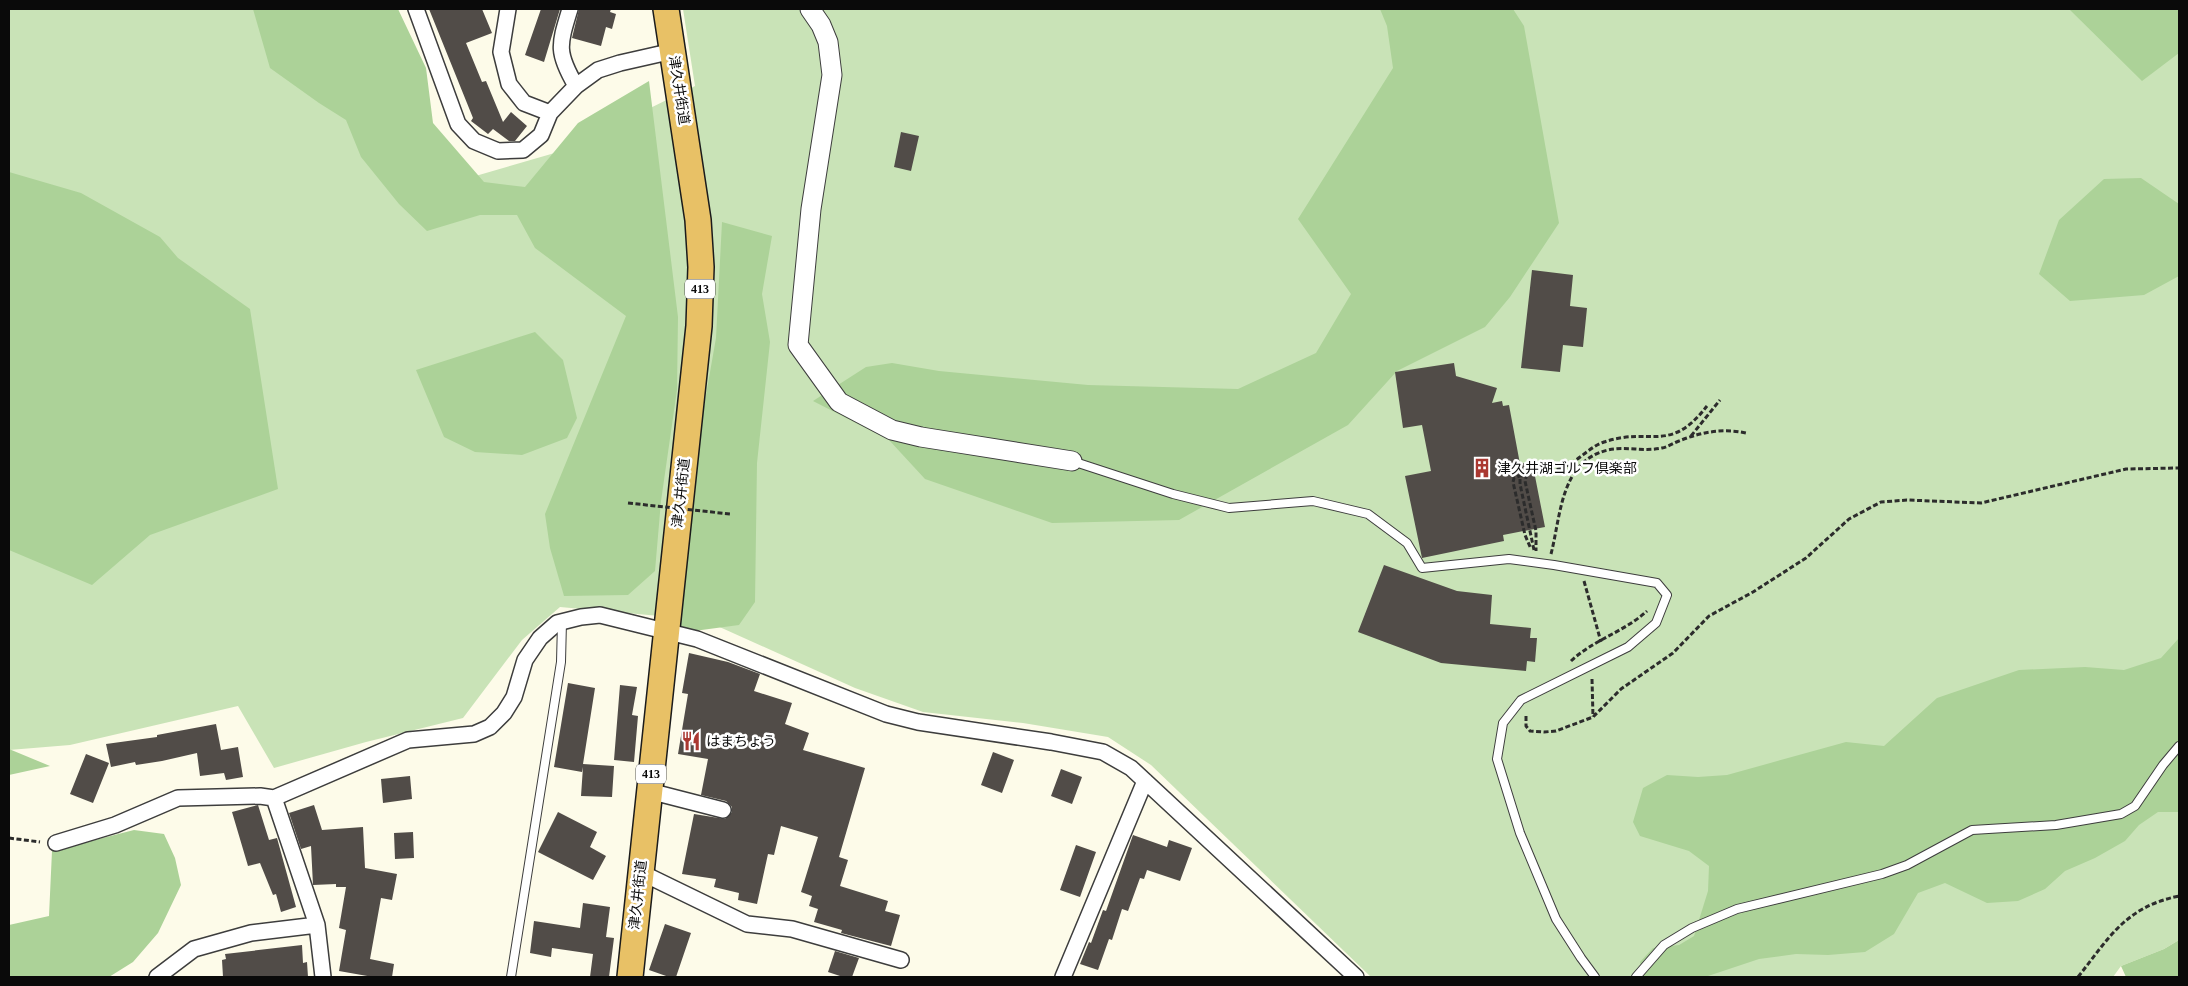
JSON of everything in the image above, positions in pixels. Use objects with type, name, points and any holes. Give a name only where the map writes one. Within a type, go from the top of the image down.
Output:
[{"type":"highway","name":"津久井街道","points":[[630,977],[699,326],[701,267],[694,194],[666,9]]},
{"type":"street","points":[[416,9],[458,124],[474,140],[498,151],[523,150],[541,135],[550,113],[576,86],[598,70],[673,51]]},
{"type":"street","points":[[508,9],[502,52],[509,84],[524,103],[550,113]]},
{"type":"street","points":[[570,9],[560,43],[564,65],[576,86]]},
{"type":"street","points":[[810,9],[821,25],[828,42],[832,75],[811,209],[798,346],[839,402],[892,430],[921,437],[1072,461]]},
{"type":"street","points":[[56,843],[114,825],[178,798],[260,796],[274,798],[408,740],[474,734],[490,728],[504,713],[514,697],[525,660],[540,638],[557,623],[600,615],[697,639],[886,714],[918,722],[1103,752],[1131,768],[1356,977]]},
{"type":"street","points":[[1063,977],[1145,781]]},
{"type":"street","points":[[649,791],[723,810]]},
{"type":"street","points":[[274,798],[317,925],[323,977]]},
{"type":"street","points":[[640,872],[747,924],[792,929],[901,960]]},
{"type":"street","points":[[157,977],[194,949],[251,934],[317,925]]},
{"type":"lane","points":[[1072,461],[1173,494],[1229,508],[1313,501],[1368,514],[1407,543],[1422,568],[1538,558],[1579,569],[1657,583],[1667,595],[1656,623],[1628,647],[1521,700],[1503,723],[1497,759],[1520,833],[1556,919],[1580,958],[1596,977]]},
{"type":"lane","points":[[511,977],[561,662],[562,622]]},
{"type":"lane","points":[[1636,977],[1664,945],[1692,928],[1737,909],[1882,874],[1907,865],[1972,830],[2056,825],[2095,820],[2120,814],[2135,806],[2163,765],[2179,746]]},
{"type":"path","points":[[1689,438],[1720,400]]},
{"type":"path","points":[[1707,406],[1688,428],[1671,436],[1619,437],[1592,448],[1568,465],[1551,471],[1525,474],[1514,478],[1513,482],[1526,541],[1538,558],[1544,560],[1551,554],[1564,493],[1572,478],[1589,460],[1608,450],[1661,448],[1720,430],[1746,433]]},
{"type":"path","points":[[1651,607],[1628,627],[1577,655],[1545,688],[1528,710],[1525,718],[1526,726],[1530,731],[1556,731],[1593,717],[1621,689],[1673,653],[1709,616],[1753,592],[1806,558],[1849,520],[1881,502],[1898,500],[1973,504],[1990,502],[2126,469],[2179,468]]},
{"type":"path","points":[[1525,474],[1520,478],[1520,484],[1538,558]]},
{"type":"path","points":[[1525,474],[1536,531],[1538,558]]},
{"type":"path","points":[[628,503],[730,514]]},
{"type":"path","points":[[1579,569],[1602,646],[1590,653],[1593,717]]},
{"type":"path","points":[[1578,580],[1591,583]]},
{"type":"path","points":[[9,838],[56,843]]},
{"type":"path","points":[[2078,977],[2121,923],[2133,914],[2166,899],[2179,896]]},
{"type":"green space","points":[[9,9],[279,9],[448,184],[565,150],[695,86],[683,9],[2179,9],[2179,940],[2164,949],[2121,966],[2113,977],[1371,977],[1151,765],[1108,737],[1023,723],[923,712],[855,688],[704,620],[560,607],[522,640],[463,718],[366,742],[274,768],[238,706],[70,745],[9,750]]},
{"type":"green space","points":[[253,9],[398,9],[426,68],[433,123],[484,182],[525,187],[578,123],[649,81],[678,317],[677,390],[661,501],[655,571],[628,595],[564,596],[550,548],[545,514],[626,316],[535,248],[517,215],[480,215],[427,231],[399,204],[361,157],[346,120],[270,68]]},
{"type":"green space","points":[[1380,9],[1513,9],[1524,26],[1559,223],[1510,297],[1485,327],[1397,371],[1348,425],[1179,520],[1052,523],[925,479],[889,440],[813,401],[866,367],[892,363],[939,371],[1088,385],[1238,389],[1316,353],[1351,294],[1298,219],[1393,68],[1387,26]]},
{"type":"green space","points":[[2069,9],[2179,9],[2179,53],[2142,81]]},
{"type":"green space","points":[[9,172],[81,193],[160,237],[178,258],[250,309],[278,489],[150,535],[92,585],[9,550]]},
{"type":"green space","points":[[2141,178],[2179,204],[2179,276],[2144,295],[2070,301],[2039,274],[2059,220],[2104,179]]},
{"type":"green space","points":[[722,222],[772,236],[762,294],[770,342],[757,463],[755,602],[739,625],[679,633],[696,452],[716,338]]},
{"type":"green space","points":[[535,332],[563,360],[577,418],[567,438],[522,455],[475,452],[444,437],[416,370]]},
{"type":"green space","points":[[2179,638],[2179,812],[2158,812],[2139,825],[2125,841],[2095,858],[2065,871],[2045,889],[2018,901],[1987,903],[1945,883],[1918,893],[1894,934],[1865,952],[1828,955],[1796,954],[1759,959],[1705,977],[1644,977],[1640,962],[1653,948],[1679,945],[1694,936],[1708,891],[1709,866],[1689,851],[1640,836],[1633,822],[1643,788],[1667,775],[1698,777],[1727,775],[1846,742],[1884,746],[1937,698],[2019,670],[2085,667],[2124,670],[2161,658]]},
{"type":"green space","points":[[9,749],[50,766],[9,775]]},
{"type":"green space","points":[[134,830],[164,834],[175,858],[181,885],[158,933],[133,962],[109,977],[9,977],[9,925],[49,916],[52,851]]},
{"type":"green space","points":[[2179,940],[2179,977],[2126,977],[2121,966],[2164,949]]},
{"type":"building","points":[[429,9],[482,9],[492,33],[466,43],[482,82],[486,81],[503,122],[511,112],[527,126],[515,141],[509,141],[493,129],[488,134],[471,121],[473,118]]},
{"type":"building","points":[[541,9],[560,9],[544,62],[525,55]]},
{"type":"building","points":[[579,9],[611,9],[610,12],[616,14],[612,29],[606,27],[601,46],[572,38]]},
{"type":"building","points":[[901,132],[919,136],[911,171],[894,167]]},
{"type":"building","points":[[1532,270],[1573,275],[1570,306],[1587,308],[1583,347],[1563,345],[1560,372],[1521,368]]},
{"type":"building","name":"津久井湖ゴルフ倶楽部","points":[[1454,363],[1456,376],[1497,388],[1492,403],[1502,401],[1503,406],[1509,405],[1520,464],[1532,461],[1545,527],[1503,535],[1504,541],[1422,558],[1405,476],[1431,471],[1422,425],[1403,428],[1395,372]]},
{"type":"building","points":[[1384,565],[1457,591],[1492,595],[1490,624],[1531,628],[1530,638],[1537,638],[1535,662],[1527,661],[1526,671],[1441,663],[1358,632]]},
{"type":"building","points":[[689,653],[728,662],[760,674],[754,691],[792,703],[785,724],[809,733],[803,750],[865,768],[839,857],[848,860],[840,886],[888,901],[885,911],[900,915],[891,946],[841,933],[842,930],[814,922],[818,909],[809,906],[812,896],[801,892],[818,837],[781,826],[774,855],[768,854],[757,904],[738,900],[739,893],[714,887],[716,879],[682,874],[694,814],[725,819],[732,812],[732,807],[726,801],[701,795],[708,759],[678,754],[688,694],[682,693]]},
{"type":"building","points":[[568,683],[595,688],[583,764],[614,766],[612,797],[581,796],[583,767],[582,772],[554,767]]},
{"type":"building","points":[[620,685],[637,687],[632,715],[638,716],[634,762],[614,760]]},
{"type":"building","points":[[216,724],[221,750],[238,747],[243,777],[226,780],[224,773],[200,776],[197,753],[162,761],[136,765],[135,762],[111,767],[106,744],[157,737],[157,735]]},
{"type":"building","points":[[993,752],[1014,760],[1002,793],[981,785]]},
{"type":"building","points":[[86,754],[109,763],[93,803],[70,794]]},
{"type":"building","points":[[1061,769],[1082,777],[1072,804],[1051,796]]},
{"type":"building","points":[[410,776],[412,799],[383,803],[381,779]]},
{"type":"building","points":[[258,805],[269,840],[277,838],[296,907],[281,912],[276,894],[273,895],[260,863],[248,866],[232,812]]},
{"type":"building","points":[[314,805],[322,830],[363,827],[365,868],[397,874],[392,900],[381,898],[370,959],[394,964],[392,977],[373,977],[339,971],[346,930],[339,928],[346,887],[336,887],[336,884],[313,885],[311,846],[301,849],[289,813]]},
{"type":"building","points":[[558,812],[597,832],[590,847],[606,856],[593,880],[538,852]]},
{"type":"building","points":[[413,832],[414,858],[395,859],[394,833]]},
{"type":"building","points":[[1133,835],[1167,847],[1169,840],[1192,848],[1180,881],[1147,870],[1144,879],[1140,878],[1128,911],[1122,909],[1112,940],[1109,939],[1098,970],[1080,964],[1089,942],[1091,943],[1103,910],[1106,911]]},
{"type":"building","points":[[1076,845],[1096,852],[1080,897],[1060,890]]},
{"type":"building","points":[[583,903],[610,907],[606,937],[614,938],[609,977],[590,977],[593,954],[552,948],[551,957],[530,953],[534,921],[580,928]]},
{"type":"building","points":[[665,924],[691,933],[676,977],[669,977],[649,970]]},
{"type":"building","points":[[302,945],[303,963],[307,962],[308,977],[223,977],[222,960],[226,959],[225,954]]},
{"type":"building","points":[[835,951],[859,958],[852,977],[843,977],[828,972]]},
{"type":"place","name":"津久井湖ゴルフ倶楽部","points":[[1482,468]]},
{"type":"place","name":"はまちょう","points":[[691,741]]}]
